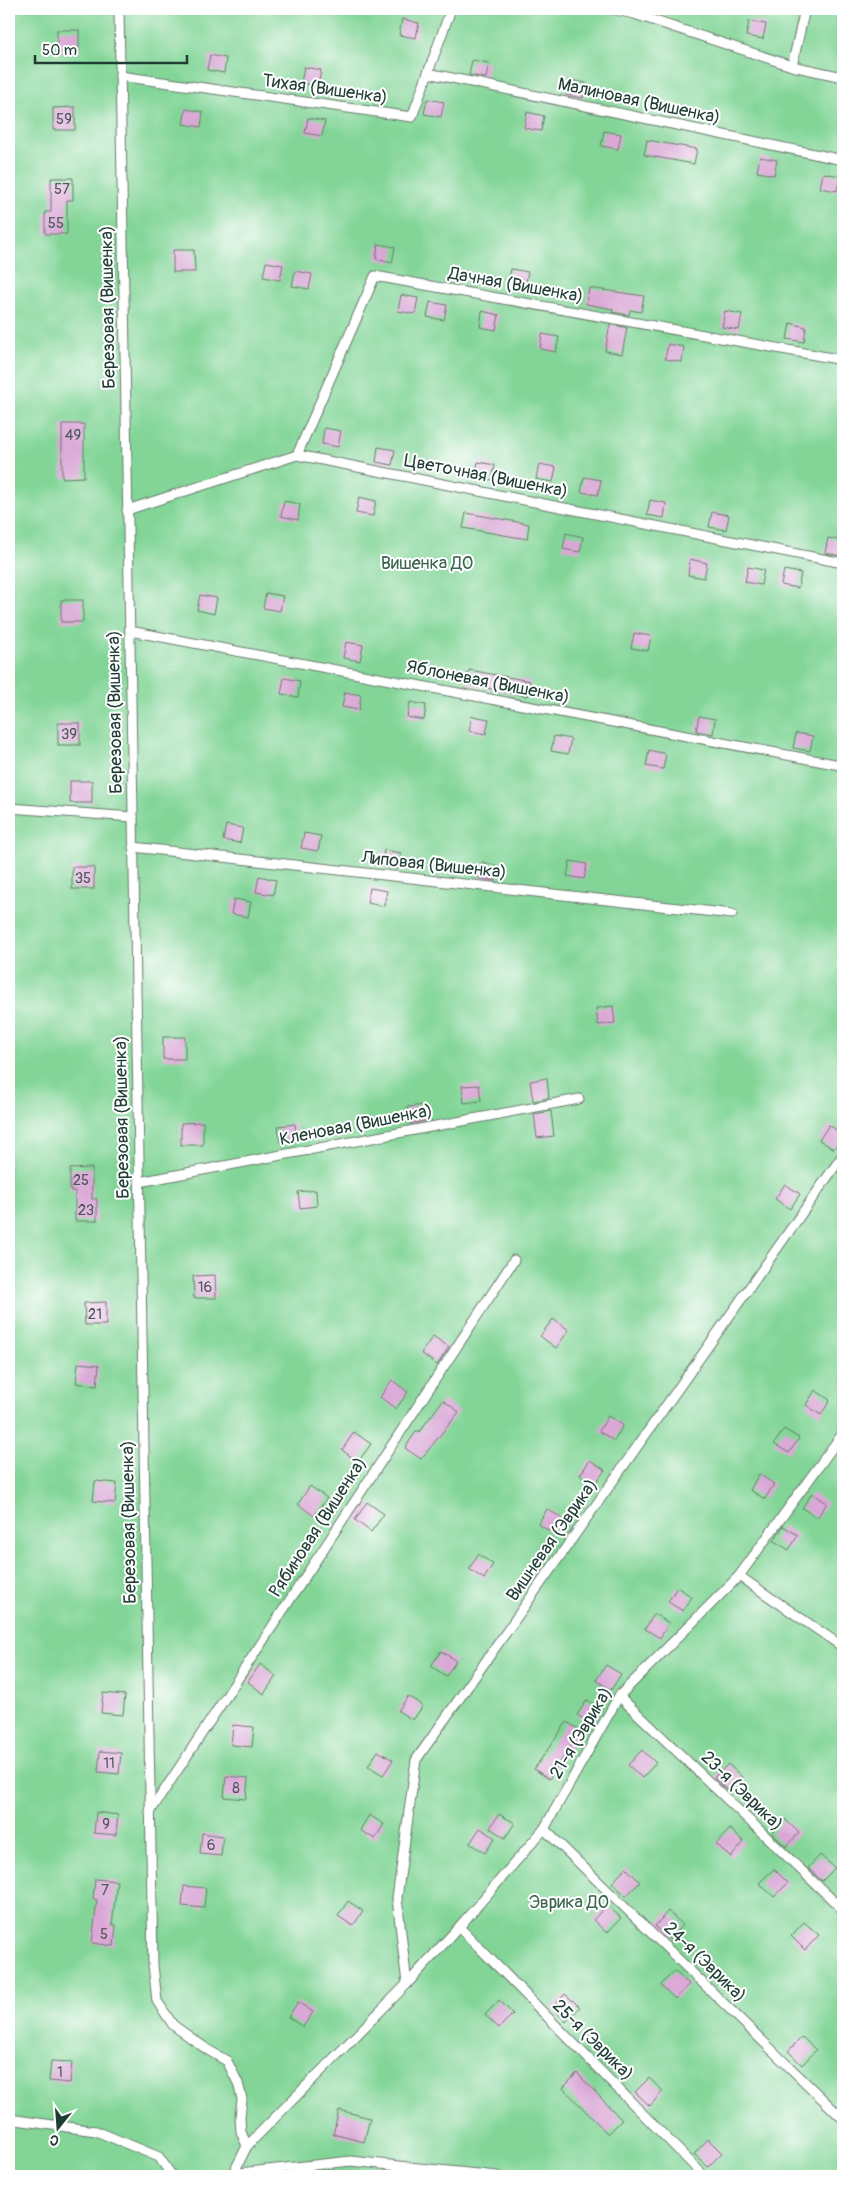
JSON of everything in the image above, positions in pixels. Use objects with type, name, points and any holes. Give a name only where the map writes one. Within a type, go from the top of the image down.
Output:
[{"type":"lane","name":"Березовая (Вишенка)","points":[[119,9],[153,1965],[157,2001],[173,2025],[227,2061],[242,2099],[241,2132],[247,2146]]},
{"type":"lane","name":"Тихая (Вишенка)","points":[[120,76],[412,117],[451,9]]},
{"type":"lane","points":[[611,9],[634,11],[792,66],[843,77]]},
{"type":"lane","points":[[792,66],[805,9]]},
{"type":"lane","name":"Малиновая (Вишенка)","points":[[428,73],[843,160]]},
{"type":"lane","name":"Дачная (Вишенка)","points":[[297,455],[375,276],[843,360]]},
{"type":"lane","name":"Цветочная (Вишенка)","points":[[128,510],[297,455],[843,563]]},
{"type":"lane","name":"Яблоневая (Вишенка)","points":[[130,631],[840,765]]},
{"type":"lane","points":[[9,808],[133,817]]},
{"type":"lane","name":"Липовая (Вишенка)","points":[[133,847],[732,914]]},
{"type":"lane","name":"Кленовая (Вишенка)","points":[[139,1182],[579,1099]]},
{"type":"lane","name":"Вишневая (Эврика)","points":[[407,1984],[397,1898],[416,1760],[843,1155]]},
{"type":"lane","name":"Рябиновая (Вишенка)","points":[[150,1812],[514,1260]]},
{"type":"lane","name":"21-я (Эврика)","points":[[247,2146],[407,1984],[459,1928],[544,1829],[619,1696],[739,1576],[843,1433]]},
{"type":"lane","points":[[739,1576],[843,1647]]},
{"type":"lane","name":"23-я (Эврика)","points":[[619,1696],[843,1910]]},
{"type":"lane","name":"24-я (Эврика)","points":[[544,1829],[843,2119]]},
{"type":"lane","name":"25-я (Эврика)","points":[[459,1928],[704,2176]]},
{"type":"lane","points":[[9,2120],[96,2131],[159,2157],[172,2176]]},
{"type":"lane","points":[[229,2175],[247,2146]]},
{"type":"lane","points":[[211,2176],[352,2161],[496,2176]]},
{"type":"green space","name":"Вишенка ДО","points":[[9,9],[843,9],[843,2176],[9,2176]]},
{"type":"building","points":[[402,19],[419,23],[416,38],[399,35]]},
{"type":"building","points":[[749,21],[766,24],[763,39],[746,36]]},
{"type":"building","points":[[57,30],[79,30],[79,52],[57,52]]},
{"type":"building","points":[[210,55],[226,58],[224,73],[207,70]]},
{"type":"building","points":[[472,60],[489,63],[486,78],[469,75]]},
{"type":"building","points":[[304,67],[321,70],[318,86],[301,83]]},
{"type":"building","points":[[569,80],[586,83],[583,98],[566,95]]},
{"type":"building","points":[[427,99],[444,102],[441,117],[424,114]]},
{"type":"building","points":[[75,107],[75,130],[53,130],[53,108]]},
{"type":"building","points":[[186,109],[203,112],[201,127],[183,124]]},
{"type":"building","points":[[527,112],[544,116],[541,131],[524,128]]},
{"type":"building","points":[[308,118],[325,121],[322,136],[305,133]]},
{"type":"building","points":[[604,131],[621,134],[618,149],[601,146]]},
{"type":"building","points":[[647,140],[697,149],[694,164],[644,155]]},
{"type":"building","points":[[760,157],[777,160],[774,175],[757,172]]},
{"type":"building","points":[[823,173],[840,176],[837,191],[820,188]]},
{"type":"building","points":[[51,178],[73,178],[73,200],[67,200],[67,234],[45,234],[45,212],[51,212]]},
{"type":"building","points":[[378,244],[395,247],[392,263],[376,259]]},
{"type":"building","points":[[173,250],[194,250],[195,272],[173,272]]},
{"type":"building","points":[[266,262],[283,265],[280,280],[263,277]]},
{"type":"building","points":[[511,269],[528,272],[525,287],[508,284]]},
{"type":"building","points":[[295,271],[312,274],[309,289],[292,286]]},
{"type":"building","points":[[589,288],[644,296],[641,312],[630,310],[629,315],[612,312],[613,309],[586,304]]},
{"type":"building","points":[[401,295],[418,298],[415,314],[398,311]]},
{"type":"building","points":[[430,302],[447,305],[444,320],[427,317]]},
{"type":"building","points":[[482,311],[499,315],[496,330],[480,327]]},
{"type":"building","points":[[725,311],[742,314],[739,330],[722,327]]},
{"type":"building","points":[[790,323],[806,327],[804,342],[787,339]]},
{"type":"building","points":[[610,324],[627,328],[622,354],[605,351]]},
{"type":"building","points":[[542,334],[559,337],[556,352],[540,349]]},
{"type":"building","points":[[668,344],[684,347],[682,362],[665,359]]},
{"type":"building","points":[[62,424],[84,424],[84,477],[62,478]]},
{"type":"building","points":[[324,428],[341,431],[338,447],[322,444]]},
{"type":"building","points":[[378,447],[395,450],[392,465],[376,462]]},
{"type":"building","points":[[478,462],[495,465],[492,480],[475,477]]},
{"type":"building","points":[[539,464],[556,467],[553,482],[536,479]]},
{"type":"building","points":[[584,477],[601,480],[598,495],[581,492]]},
{"type":"building","points":[[359,497],[376,501],[373,516],[356,513]]},
{"type":"building","points":[[650,500],[666,503],[664,518],[647,515]]},
{"type":"building","points":[[284,501],[300,504],[298,520],[281,516]]},
{"type":"building","points":[[712,512],[729,515],[726,530],[709,527]]},
{"type":"building","points":[[466,513],[529,524],[527,539],[463,528]]},
{"type":"building","points":[[566,533],[583,537],[580,552],[563,549]]},
{"type":"building","points":[[828,538],[843,541],[842,556],[825,553]]},
{"type":"building","points":[[690,559],[707,563],[704,578],[688,575]]},
{"type":"building","points":[[748,567],[764,570],[761,585],[745,582]]},
{"type":"building","points":[[784,570],[801,573],[798,588],[781,585]]},
{"type":"building","points":[[266,593],[283,596],[280,611],[263,608]]},
{"type":"building","points":[[200,595],[217,598],[214,614],[197,610]]},
{"type":"building","points":[[61,600],[83,600],[83,622],[61,622]]},
{"type":"building","points":[[634,633],[651,636],[648,651],[631,648]]},
{"type":"building","points":[[346,642],[363,645],[360,661],[343,658]]},
{"type":"building","points":[[469,670],[530,681],[527,696],[466,684]]},
{"type":"building","points":[[284,678],[300,681],[298,697],[281,694]]},
{"type":"building","points":[[345,692],[361,695],[359,710],[342,707]]},
{"type":"building","points":[[410,702],[426,705],[424,720],[407,717]]},
{"type":"building","points":[[472,716],[489,719],[486,734],[469,731]]},
{"type":"building","points":[[699,716],[715,719],[713,734],[696,731]]},
{"type":"building","points":[[58,723],[80,723],[80,745],[58,745]]},
{"type":"building","points":[[796,733],[813,736],[810,751],[793,748]]},
{"type":"building","points":[[554,736],[571,739],[568,754],[551,751]]},
{"type":"building","points":[[649,750],[666,754],[663,769],[646,766]]},
{"type":"building","points":[[70,781],[92,781],[92,803],[70,803]]},
{"type":"building","points":[[226,825],[243,828],[240,843],[223,840]]},
{"type":"building","points":[[304,833],[321,836],[318,851],[301,848]]},
{"type":"building","points":[[384,850],[401,853],[398,869],[382,866]]},
{"type":"building","points":[[570,861],[587,864],[584,879],[567,876]]},
{"type":"building","points":[[482,862],[498,866],[496,881],[479,878]]},
{"type":"building","points":[[72,867],[94,867],[94,889],[72,889]]},
{"type":"building","points":[[259,876],[276,880],[273,895],[256,892]]},
{"type":"building","points":[[370,888],[387,891],[384,906],[367,903]]},
{"type":"building","points":[[234,899],[251,902],[248,917],[231,914]]},
{"type":"building","points":[[613,1006],[615,1023],[598,1025],[596,1008]]},
{"type":"building","points":[[163,1037],[185,1037],[185,1059],[163,1059]]},
{"type":"building","points":[[547,1078],[549,1098],[533,1101],[530,1081]]},
{"type":"building","points":[[479,1085],[481,1101],[464,1103],[462,1086]]},
{"type":"building","points":[[424,1105],[426,1121],[409,1124],[407,1107]]},
{"type":"building","points":[[551,1111],[554,1136],[537,1138],[534,1114]]},
{"type":"building","points":[[203,1122],[203,1145],[181,1145],[181,1123]]},
{"type":"building","points":[[295,1124],[297,1140],[280,1142],[278,1126]]},
{"type":"building","points":[[829,1125],[843,1134],[834,1149],[819,1140]]},
{"type":"building","points":[[92,1168],[92,1199],[97,1199],[97,1221],[75,1221],[75,1191],[70,1191],[70,1169]]},
{"type":"building","points":[[785,1184],[800,1194],[790,1209],[775,1199]]},
{"type":"building","points":[[316,1190],[317,1206],[300,1208],[298,1192]]},
{"type":"building","points":[[215,1275],[216,1298],[194,1298],[193,1276]]},
{"type":"building","points":[[106,1302],[106,1325],[85,1325],[84,1303]]},
{"type":"building","points":[[553,1319],[569,1330],[556,1348],[540,1336]]},
{"type":"building","points":[[433,1336],[449,1347],[437,1365],[421,1353]]},
{"type":"building","points":[[78,1363],[99,1365],[97,1386],[76,1383]]},
{"type":"building","points":[[392,1380],[408,1392],[396,1409],[380,1397]]},
{"type":"building","points":[[815,1390],[830,1400],[821,1415],[806,1405]]},
{"type":"building","points":[[443,1400],[459,1412],[421,1459],[405,1448],[417,1430],[419,1432]]},
{"type":"building","points":[[608,1416],[623,1425],[614,1441],[599,1431]]},
{"type":"building","points":[[784,1429],[799,1438],[789,1453],[774,1444]]},
{"type":"building","points":[[354,1432],[371,1444],[358,1462],[342,1450]]},
{"type":"building","points":[[590,1460],[605,1470],[595,1484],[580,1475]]},
{"type":"building","points":[[759,1474],[774,1484],[765,1499],[750,1490]]},
{"type":"building","points":[[95,1481],[117,1483],[115,1503],[93,1501]]},
{"type":"building","points":[[310,1486],[327,1498],[314,1516],[298,1504]]},
{"type":"building","points":[[812,1493],[827,1503],[817,1518],[802,1508]]},
{"type":"building","points":[[367,1502],[384,1514],[371,1532],[355,1520]]},
{"type":"building","points":[[547,1509],[562,1518],[552,1533],[538,1524]]},
{"type":"building","points":[[783,1526],[798,1535],[789,1550],[774,1541]]},
{"type":"building","points":[[478,1554],[493,1564],[484,1579],[469,1569]]},
{"type":"building","points":[[677,1587],[692,1597],[683,1611],[668,1602]]},
{"type":"building","points":[[654,1614],[669,1623],[660,1638],[645,1629]]},
{"type":"building","points":[[441,1651],[456,1661],[446,1676],[431,1666]]},
{"type":"building","points":[[260,1664],[276,1676],[264,1694],[248,1682]]},
{"type":"building","points":[[606,1665],[621,1674],[611,1690],[596,1680]]},
{"type":"building","points":[[103,1693],[125,1695],[123,1715],[101,1713]]},
{"type":"building","points":[[408,1696],[423,1706],[413,1720],[398,1711]]},
{"type":"building","points":[[587,1700],[602,1709],[592,1724],[577,1715]]},
{"type":"building","points":[[567,1722],[581,1731],[549,1779],[534,1769]]},
{"type":"building","points":[[233,1725],[254,1727],[252,1747],[231,1745]]},
{"type":"building","points":[[642,1750],[656,1763],[642,1778],[628,1765]]},
{"type":"building","points":[[100,1751],[121,1753],[119,1774],[98,1772]]},
{"type":"building","points":[[378,1751],[393,1760],[383,1775],[368,1766]]},
{"type":"building","points":[[728,1764],[742,1777],[729,1792],[714,1778]]},
{"type":"building","points":[[226,1776],[248,1778],[246,1799],[224,1797]]},
{"type":"building","points":[[96,1812],[118,1815],[116,1835],[94,1833]]},
{"type":"building","points":[[499,1814],[515,1823],[505,1838],[490,1828]]},
{"type":"building","points":[[369,1815],[384,1824],[375,1839],[360,1830]]},
{"type":"building","points":[[785,1819],[799,1833],[786,1847],[772,1833]]},
{"type":"building","points":[[480,1828],[495,1838],[485,1853],[470,1843]]},
{"type":"building","points":[[730,1829],[744,1842],[731,1857],[716,1844]]},
{"type":"building","points":[[202,1833],[223,1836],[221,1856],[200,1854]]},
{"type":"building","points":[[820,1855],[835,1868],[822,1881],[808,1868]]},
{"type":"building","points":[[626,1868],[640,1882],[626,1896],[612,1883]]},
{"type":"building","points":[[774,1869],[788,1883],[774,1897],[759,1883]]},
{"type":"building","points":[[95,1879],[117,1881],[112,1925],[116,1925],[114,1946],[92,1943],[97,1900],[93,1899]]},
{"type":"building","points":[[184,1886],[206,1888],[204,1908],[182,1906]]},
{"type":"building","points":[[348,1901],[363,1911],[353,1926],[338,1916]]},
{"type":"building","points":[[607,1905],[621,1918],[607,1933],[593,1920]]},
{"type":"building","points":[[668,1911],[683,1925],[669,1939],[655,1926]]},
{"type":"building","points":[[804,1922],[819,1935],[805,1950],[791,1936]]},
{"type":"building","points":[[674,1971],[689,1984],[675,1999],[661,1985]]},
{"type":"building","points":[[565,1994],[580,2007],[566,2022],[552,2008]]},
{"type":"building","points":[[499,2000],[513,2014],[499,2028],[485,2015]]},
{"type":"building","points":[[298,2002],[313,2012],[303,2027],[288,2017]]},
{"type":"building","points":[[802,2037],[816,2050],[802,2065],[788,2051]]},
{"type":"building","points":[[51,2061],[72,2062],[70,2083],[49,2081]]},
{"type":"building","points":[[577,2073],[622,2120],[608,2134],[563,2088]]},
{"type":"building","points":[[649,2078],[663,2091],[650,2106],[635,2092]]},
{"type":"building","points":[[339,2110],[370,2118],[364,2142],[333,2134]]},
{"type":"building","points":[[708,2139],[722,2153],[708,2167],[694,2154]]},
{"type":"park label","name":"Эврика ДО","points":[[569,1902]]}]
